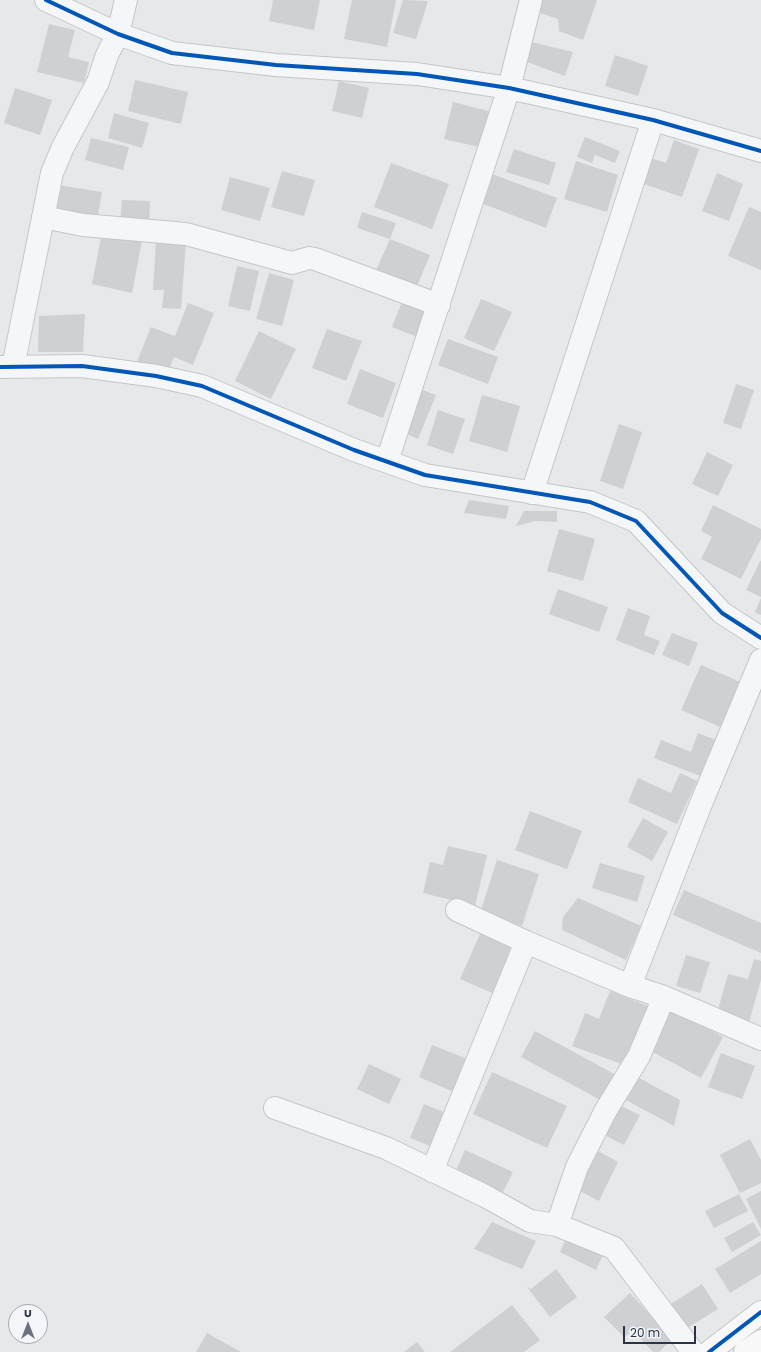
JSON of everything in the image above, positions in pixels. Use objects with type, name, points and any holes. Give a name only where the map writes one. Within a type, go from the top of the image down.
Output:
[{"type":"main road","points":[[709,1352],[761,1312]]},
{"type":"main road","points":[[745,1352],[761,1341]]},
{"type":"street","points":[[46,0],[118,34],[172,53],[276,65],[417,74],[509,88],[653,120],[761,151]]},
{"type":"street","points":[[126,0],[118,34],[107,55],[98,82],[52,173],[7,367],[82,366],[156,376],[202,386],[354,450],[425,474],[515,488],[532,493],[590,502],[636,521],[722,613],[761,638]]},
{"type":"street","points":[[387,461],[509,88],[531,0]]},
{"type":"street","points":[[532,493],[653,120]]},
{"type":"street","points":[[43,217],[83,225],[186,234],[292,263],[309,258],[315,259],[439,304]]},
{"type":"street","points":[[630,986],[700,806],[761,660]]},
{"type":"street","points":[[457,910],[526,942],[630,986],[664,997],[761,1039]]},
{"type":"street","points":[[432,1171],[526,942]]},
{"type":"street","points":[[557,1225],[577,1167],[606,1110],[639,1056],[664,997]]},
{"type":"street","points":[[275,1108],[386,1148],[530,1221],[557,1225],[614,1248],[693,1352]]},
{"type":"building","points":[[273,0],[320,0],[314,30],[269,21]]},
{"type":"building","points":[[352,0],[396,0],[387,47],[344,39]]},
{"type":"building","points":[[403,0],[428,1],[416,39],[393,33]]},
{"type":"building","points":[[538,0],[597,0],[583,40],[559,31],[558,19],[534,11]]},
{"type":"building","points":[[49,24],[75,30],[68,57],[89,62],[84,83],[37,72]]},
{"type":"building","points":[[531,42],[573,52],[565,76],[527,62]]},
{"type":"building","points":[[615,55],[648,66],[638,96],[605,86]]},
{"type":"building","points":[[135,80],[188,92],[181,124],[128,111]]},
{"type":"building","points":[[339,81],[369,88],[362,118],[332,111]]},
{"type":"building","points":[[15,88],[52,100],[40,135],[4,123]]},
{"type":"building","points":[[453,102],[496,113],[488,149],[444,139]]},
{"type":"building","points":[[114,113],[149,123],[142,148],[108,138]]},
{"type":"building","points":[[585,137],[620,151],[615,163],[595,155],[592,163],[577,157]]},
{"type":"building","points":[[91,138],[129,147],[123,170],[85,160]]},
{"type":"building","points":[[674,140],[699,149],[682,197],[638,182],[647,157],[666,163]]},
{"type":"building","points":[[514,149],[556,163],[549,185],[506,172]]},
{"type":"building","points":[[576,161],[618,175],[607,212],[564,199]]},
{"type":"building","points":[[391,163],[449,184],[432,229],[374,207]]},
{"type":"building","points":[[282,171],[315,180],[304,216],[271,207]]},
{"type":"building","points":[[717,173],[743,184],[729,221],[702,211]]},
{"type":"building","points":[[492,174],[557,198],[546,228],[481,203]]},
{"type":"building","points":[[230,177],[270,188],[260,221],[221,210]]},
{"type":"building","points":[[58,185],[102,192],[97,221],[52,213]]},
{"type":"building","points":[[122,200],[150,201],[149,226],[120,224]]},
{"type":"building","points":[[749,207],[761,212],[761,270],[728,256]]},
{"type":"building","points":[[362,212],[396,223],[390,239],[357,228]]},
{"type":"building","points":[[102,233],[142,241],[132,293],[92,284]]},
{"type":"building","points":[[390,239],[430,255],[414,293],[374,275]]},
{"type":"building","points":[[156,241],[186,243],[181,309],[162,308],[164,290],[153,290]]},
{"type":"building","points":[[237,266],[259,271],[250,311],[228,306]]},
{"type":"building","points":[[269,273],[294,280],[282,326],[256,319]]},
{"type":"building","points":[[404,297],[432,309],[420,338],[392,327]]},
{"type":"building","points":[[481,299],[512,312],[494,351],[464,338]]},
{"type":"building","points":[[188,303],[214,313],[193,365],[174,357],[166,376],[136,364],[151,327],[175,336]]},
{"type":"building","points":[[85,314],[83,352],[38,352],[39,316]]},
{"type":"building","points":[[327,329],[362,341],[346,381],[312,368]]},
{"type":"building","points":[[259,331],[296,349],[271,399],[235,381]]},
{"type":"building","points":[[448,339],[498,357],[488,384],[438,365]]},
{"type":"building","points":[[360,369],[396,383],[383,418],[347,404]]},
{"type":"building","points":[[736,384],[754,390],[741,429],[723,423]]},
{"type":"building","points":[[417,388],[436,395],[418,439],[399,431]]},
{"type":"building","points":[[482,395],[520,406],[507,452],[469,441]]},
{"type":"building","points":[[438,410],[465,419],[453,454],[427,445]]},
{"type":"building","points":[[619,424],[642,432],[623,489],[600,481]]},
{"type":"building","points":[[707,452],[733,465],[718,496],[692,484]]},
{"type":"building","points":[[469,500],[509,506],[506,519],[464,513]]},
{"type":"building","points":[[713,505],[761,529],[761,539],[741,579],[701,559],[712,537],[701,531]]},
{"type":"building","points":[[524,511],[557,511],[557,522],[535,521],[516,526]]},
{"type":"building","points":[[559,529],[595,539],[583,581],[547,571]]},
{"type":"building","points":[[761,561],[761,597],[746,590]]},
{"type":"building","points":[[558,589],[608,607],[599,632],[549,614]]},
{"type":"building","points":[[761,598],[761,615],[755,612]]},
{"type":"building","points":[[628,608],[650,616],[644,635],[660,641],[654,655],[616,640]]},
{"type":"building","points":[[672,633],[698,643],[689,666],[662,655]]},
{"type":"building","points":[[701,665],[745,684],[725,729],[681,710]]},
{"type":"building","points":[[698,733],[718,741],[703,777],[654,758],[661,740],[691,752]]},
{"type":"building","points":[[680,773],[697,781],[677,824],[628,802],[638,778],[671,793]]},
{"type":"building","points":[[530,811],[582,831],[567,869],[515,850]]},
{"type":"building","points":[[643,818],[668,832],[652,861],[627,847]]},
{"type":"building","points":[[448,846],[487,855],[475,906],[423,893],[430,862],[443,865]]},
{"type":"building","points":[[497,860],[539,874],[522,926],[480,913]]},
{"type":"building","points":[[600,863],[645,876],[637,902],[592,888]]},
{"type":"building","points":[[684,890],[761,923],[761,953],[673,915]]},
{"type":"building","points":[[578,898],[641,926],[626,960],[562,930],[563,917]]},
{"type":"building","points":[[480,934],[517,950],[497,995],[460,979]]},
{"type":"building","points":[[686,955],[710,962],[700,993],[676,986]]},
{"type":"building","points":[[754,959],[761,961],[761,980],[748,1026],[716,1017],[728,974],[748,979]]},
{"type":"building","points":[[610,991],[650,1007],[627,1066],[572,1046],[585,1013],[599,1019]]},
{"type":"building","points":[[671,1009],[723,1037],[701,1078],[649,1050]]},
{"type":"building","points":[[535,1031],[618,1076],[604,1102],[521,1057]]},
{"type":"building","points":[[432,1045],[470,1060],[456,1093],[419,1077]]},
{"type":"building","points":[[721,1053],[755,1066],[742,1099],[708,1087]]},
{"type":"building","points":[[369,1064],[401,1079],[389,1104],[357,1089]]},
{"type":"building","points":[[492,1072],[567,1106],[547,1148],[473,1114]]},
{"type":"building","points":[[639,1078],[680,1100],[674,1126],[626,1100]]},
{"type":"building","points":[[424,1104],[446,1113],[433,1147],[410,1138]]},
{"type":"building","points":[[617,1104],[640,1115],[624,1145],[602,1134]]},
{"type":"building","points":[[750,1139],[761,1160],[761,1183],[740,1193],[720,1155]]},
{"type":"building","points":[[465,1150],[513,1172],[502,1194],[455,1173]]},
{"type":"building","points":[[598,1151],[618,1162],[599,1201],[578,1190]]},
{"type":"building","points":[[761,1191],[761,1229],[746,1199]]},
{"type":"building","points":[[739,1194],[748,1211],[714,1228],[705,1211]]},
{"type":"building","points":[[492,1222],[536,1241],[522,1269],[474,1249]]},
{"type":"building","points":[[753,1222],[761,1235],[732,1252],[724,1238]]},
{"type":"building","points":[[568,1234],[604,1252],[596,1270],[560,1252]]},
{"type":"building","points":[[761,1241],[761,1274],[730,1293],[715,1269]]},
{"type":"building","points":[[556,1269],[577,1297],[550,1317],[527,1287],[531,1289]]},
{"type":"building","points":[[702,1284],[718,1309],[684,1330],[669,1305]]},
{"type":"building","points":[[630,1293],[672,1339],[659,1352],[653,1352],[633,1331],[624,1337],[604,1317]]},
{"type":"building","points":[[512,1305],[540,1340],[524,1352],[450,1352]]},
{"type":"building","points":[[207,1333],[241,1352],[196,1352]]},
{"type":"building","points":[[417,1342],[425,1352],[404,1352]]},
{"type":"cycle path","points":[[46,0],[118,34],[172,53],[276,65],[417,74],[509,88],[653,120],[761,151]]},
{"type":"cycle path","points":[[0,367],[82,366],[156,376],[202,386],[354,450],[425,475],[590,502],[636,521],[722,613],[761,638]]},
{"type":"cycle path","points":[[709,1352],[761,1312]]}]
